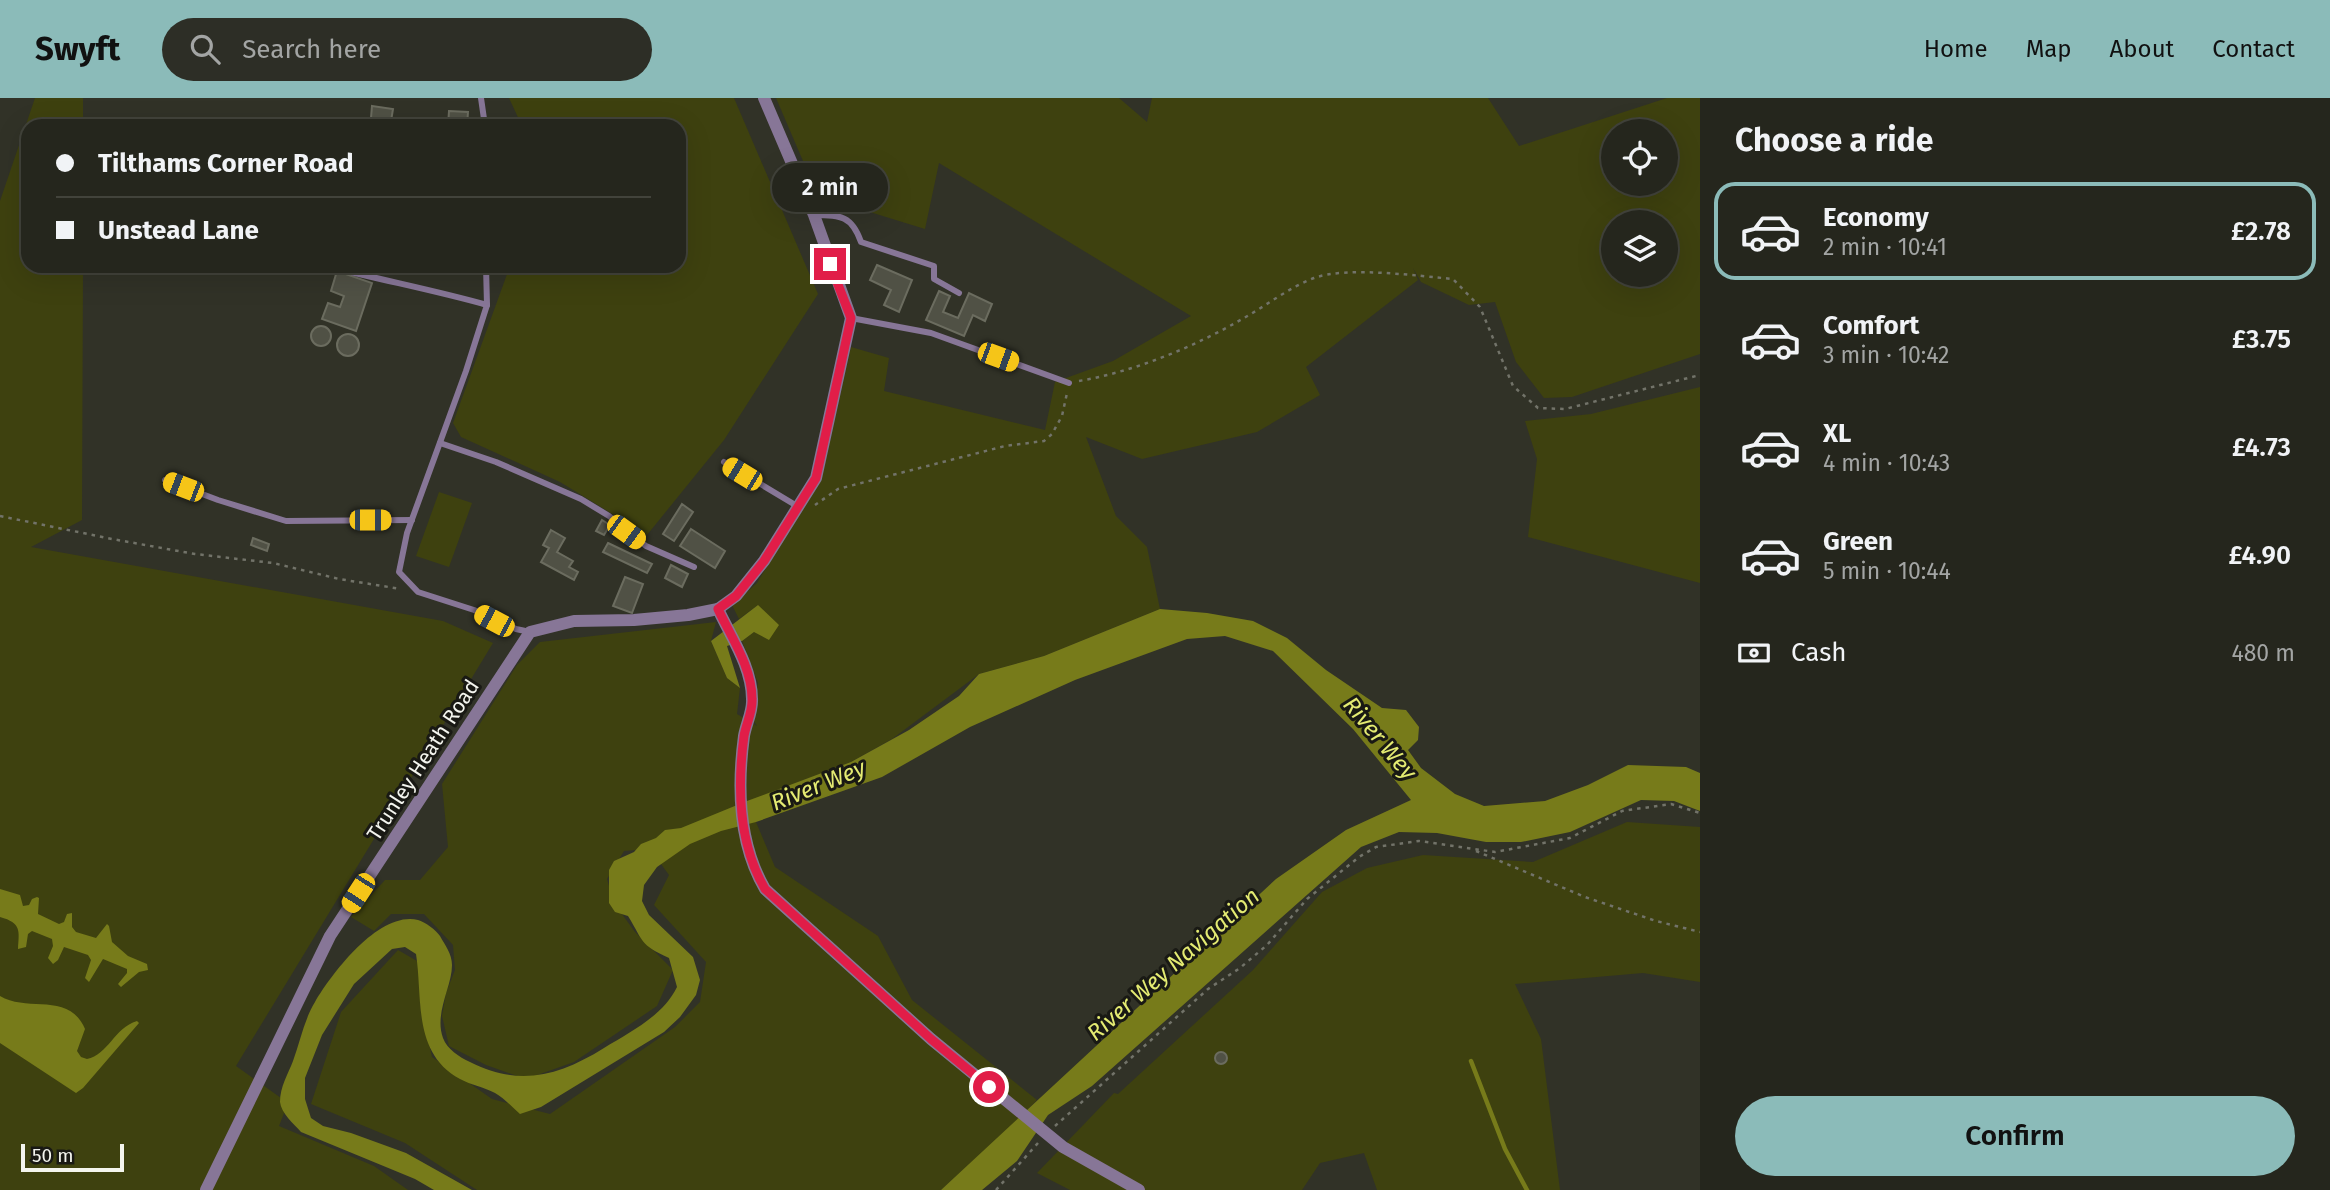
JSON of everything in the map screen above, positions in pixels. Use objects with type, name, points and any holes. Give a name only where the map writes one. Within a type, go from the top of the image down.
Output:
[{"type":"street","points":[[530,632],[574,621],[634,620],[718,609],[736,596],[764,561],[801,509],[816,478],[851,318],[814,215],[764,98]]},
{"type":"street","points":[[718,609],[746,667],[753,700],[745,734],[739,793],[752,867],[765,889],[931,1039],[1045,1133],[1063,1147],[1139,1190]]},
{"type":"street","name":"Trunley Heath Road","points":[[206,1190],[330,936],[530,632]]},
{"type":"lane","points":[[481,98],[484,119]]},
{"type":"lane","points":[[814,215],[838,215],[856,226],[861,243],[934,267],[934,279],[959,293]]},
{"type":"lane","points":[[359,273],[436,290],[487,305]]},
{"type":"lane","points":[[486,273],[487,305],[412,520],[399,572],[418,592],[530,632]]},
{"type":"lane","points":[[851,318],[931,333],[1069,383]]},
{"type":"lane","points":[[440,443],[496,462],[581,499],[646,546],[694,567]]},
{"type":"lane","points":[[724,463],[801,509]]},
{"type":"lane","points":[[165,480],[286,521],[412,520]]},
{"type":"path","points":[[801,509],[838,489],[1005,446],[1044,441],[1052,434],[1062,416],[1069,383],[1115,374],[1196,342],[1243,319],[1315,277],[1348,273],[1397,273],[1453,279],[1480,307],[1514,386],[1538,408],[1564,409],[1700,375]]},
{"type":"path","points":[[0,516],[195,554],[273,563],[339,579],[418,592]]},
{"type":"path","points":[[996,1190],[1045,1133],[1077,1103],[1086,1098],[1208,989],[1240,968],[1267,945],[1307,899],[1359,857],[1377,847],[1419,841],[1494,852],[1570,838],[1622,811],[1671,804],[1700,813]]},
{"type":"path","points":[[1472,850],[1585,897],[1656,921],[1700,932]]},
{"type":"green space","points":[[35,98],[83,98],[83,119],[28,119]]},
{"type":"green space","points":[[509,98],[734,98],[818,294],[724,440],[647,535],[560,482],[461,437],[453,423],[507,273],[686,273],[686,119],[519,119]]},
{"type":"green space","points":[[776,98],[1119,98],[1147,122],[1152,98],[1488,98],[1519,146],[1601,119],[1601,196],[1678,196],[1678,119],[1602,119],[1667,98],[1700,98],[1700,354],[1572,397],[1544,398],[1516,362],[1495,302],[1469,305],[1421,282],[1413,268],[1418,280],[1306,367],[1320,395],[1257,432],[1142,459],[1086,437],[1116,516],[1147,547],[1160,609],[1044,656],[979,674],[892,739],[851,762],[796,783],[729,814],[756,822],[775,867],[878,936],[912,1000],[1037,1100],[941,1190],[477,1190],[405,1143],[311,1104],[341,1012],[398,950],[424,965],[420,1003],[432,1057],[492,1099],[550,1114],[675,1027],[700,1002],[706,962],[654,905],[669,875],[650,849],[624,851],[607,879],[614,903],[635,932],[673,970],[657,1006],[574,1062],[526,1079],[486,1065],[449,1046],[442,1016],[446,993],[455,970],[453,945],[424,914],[391,914],[374,931],[351,917],[385,880],[420,880],[448,847],[442,784],[517,665],[540,642],[716,622],[711,641],[727,678],[740,688],[737,714],[757,726],[751,717],[758,683],[742,641],[754,632],[758,605],[739,619],[732,605],[757,583],[823,473],[851,347],[889,358],[884,391],[1045,430],[1055,382],[1113,361],[1191,316],[939,163],[925,229],[818,196]]},
{"type":"green space","points":[[21,139],[21,273],[83,273],[82,520],[31,547],[443,621],[493,643],[236,1066],[288,1103],[279,1126],[374,1166],[408,1190],[0,1190],[0,201]]},
{"type":"green space","points":[[1700,387],[1700,583],[1528,537],[1537,459],[1525,421],[1591,414]]},
{"type":"green space","points":[[439,492],[472,503],[449,567],[416,556]]},
{"type":"green space","points":[[1627,822],[1700,827],[1700,982],[1643,973],[1515,984],[1541,1039],[1560,1190],[1377,1190],[1364,1153],[1320,1163],[1302,1190],[1070,1190],[1037,1173],[1114,1093],[1118,1094],[1253,970],[1322,892],[1367,868],[1423,855],[1533,862]]},
{"type":"water","points":[[758,605],[779,625],[769,640],[754,632],[742,641],[727,646],[740,688],[727,678],[711,641]]},
{"type":"water","name":"River Wey","points":[[1160,609],[1253,621],[1287,638],[1326,670],[1382,708],[1406,710],[1419,727],[1418,740],[1408,750],[1421,768],[1455,794],[1484,806],[1545,801],[1588,785],[1628,765],[1686,767],[1700,773],[1700,811],[1674,801],[1641,800],[1570,832],[1521,842],[1486,842],[1437,833],[1399,832],[1361,847],[1092,1086],[1048,1115],[1017,1161],[982,1190],[941,1190],[1276,879],[1346,830],[1411,800],[1353,729],[1273,651],[1225,636],[1187,639],[1075,680],[970,727],[882,777],[690,844],[657,867],[644,885],[642,901],[649,915],[693,957],[700,980],[696,995],[680,1017],[664,1032],[541,1107],[520,1114],[495,1093],[460,1079],[445,1068],[434,1055],[427,1040],[420,1006],[416,954],[405,947],[392,949],[354,984],[322,1035],[305,1078],[305,1099],[311,1118],[323,1126],[406,1153],[472,1190],[434,1190],[415,1179],[301,1132],[283,1110],[280,1096],[311,1009],[345,960],[373,934],[388,925],[403,920],[421,921],[438,934],[448,950],[452,961],[451,973],[442,1010],[441,1029],[447,1046],[454,1052],[488,1070],[505,1074],[538,1075],[571,1066],[655,1015],[677,987],[669,958],[647,945],[628,916],[615,912],[609,903],[609,870],[614,861],[634,852],[641,844],[656,838],[665,830],[681,828],[851,762],[909,730],[959,696],[979,674],[1044,656]]},
{"type":"water","points":[[0,889],[20,895],[23,906],[29,905],[32,899],[39,898],[38,914],[59,924],[64,922],[67,914],[72,913],[72,927],[76,932],[96,938],[107,924],[112,942],[128,956],[147,964],[148,970],[139,972],[121,987],[118,984],[127,969],[103,959],[89,982],[85,978],[91,960],[88,955],[64,947],[53,964],[48,958],[53,946],[52,939],[32,931],[28,934],[26,947],[18,949],[18,928],[0,917]]},
{"type":"water","points":[[0,996],[11,1001],[58,1006],[69,1010],[78,1017],[85,1029],[77,1051],[81,1057],[87,1059],[100,1052],[129,1024],[137,1021],[139,1023],[76,1093],[0,1043]]},
{"type":"building","points":[[372,106],[393,109],[391,119],[371,118]]},
{"type":"building","points":[[449,111],[468,112],[468,119],[448,119]]},
{"type":"building","points":[[877,265],[912,280],[899,312],[884,305],[891,290],[870,280]]},
{"type":"building","points":[[336,273],[372,283],[356,331],[322,319],[328,303],[340,307],[344,296],[331,291]]},
{"type":"building","points":[[939,291],[950,296],[943,312],[958,318],[969,293],[992,304],[985,321],[973,315],[964,336],[926,320]]},
{"type":"building","points":[[317,326],[325,326],[331,336],[325,346],[317,346],[311,340],[311,332]]},
{"type":"building","points":[[348,334],[358,341],[359,345],[352,355],[348,356],[338,349],[337,345],[344,335]]},
{"type":"building","points":[[682,504],[693,512],[674,541],[663,534]]},
{"type":"building","points":[[602,520],[610,525],[604,535],[596,531]]},
{"type":"building","points":[[691,529],[725,551],[715,568],[680,546]]},
{"type":"building","points":[[551,530],[565,538],[557,552],[573,561],[569,567],[578,572],[574,580],[541,562],[549,548],[543,545]]},
{"type":"building","points":[[253,538],[269,544],[267,551],[251,545]]},
{"type":"building","points":[[608,543],[652,564],[647,573],[603,552]]},
{"type":"building","points":[[671,565],[688,574],[682,587],[665,578]]},
{"type":"building","points":[[625,577],[643,584],[632,613],[613,606]]},
{"type":"building","points":[[1221,1052],[1227,1058],[1221,1064],[1215,1058]]},
{"type":"waterway","points":[[1471,1061],[1505,1149],[1527,1190]]},
{"type":"route","points":[[830,264],[851,318],[816,478],[764,561],[736,596],[718,609],[746,667],[753,700],[745,734],[739,793],[745,835],[752,867],[765,889],[931,1039],[989,1087]]},
{"type":"water label","name":"River Wey Navigation","points":[[1173,964]]}]
